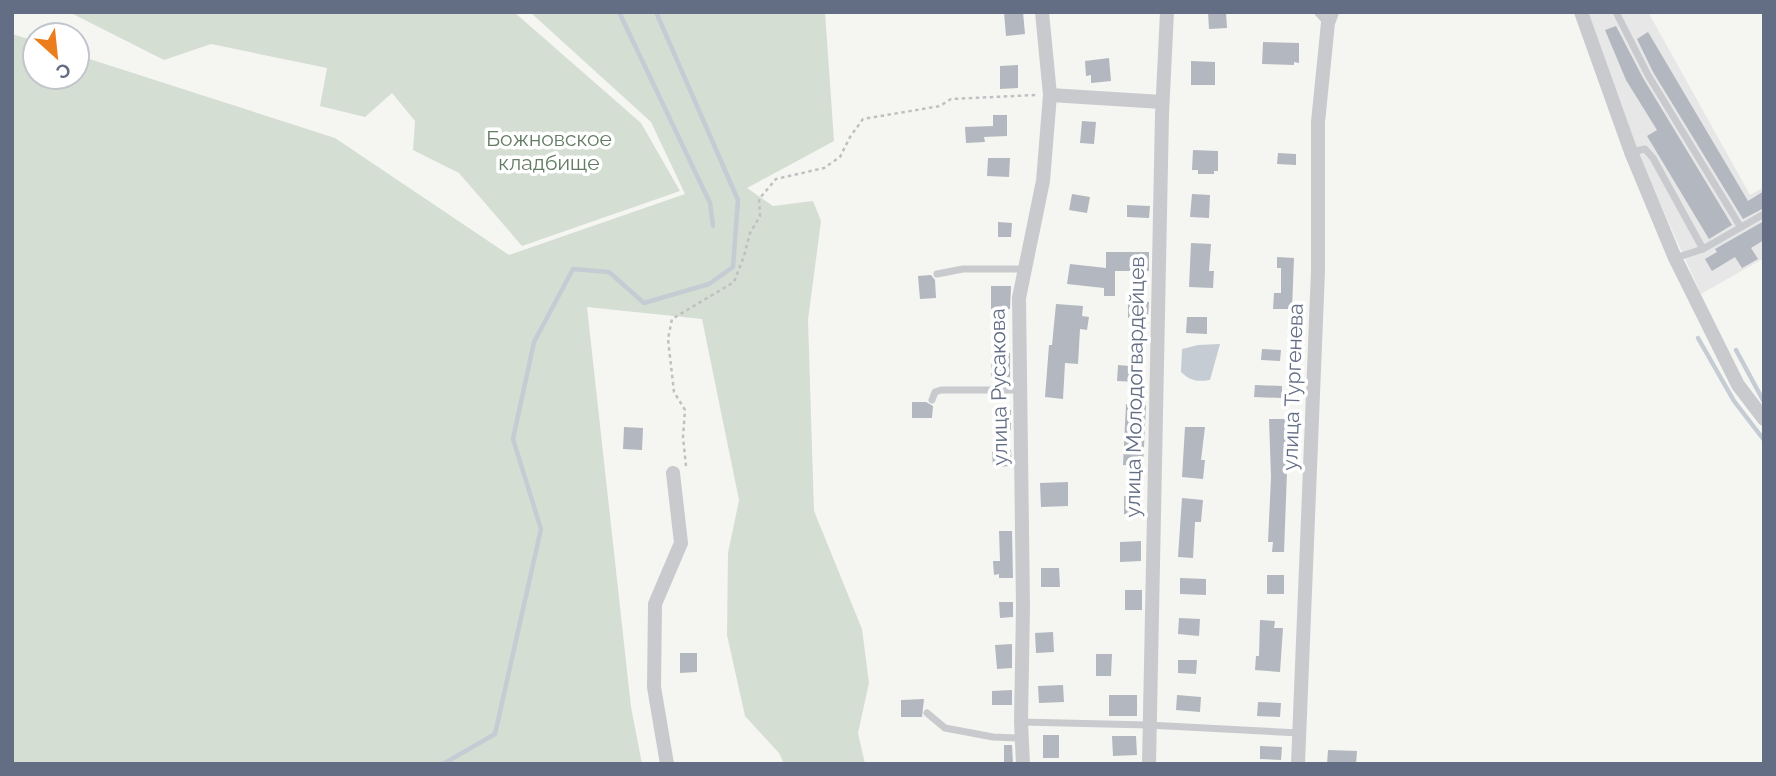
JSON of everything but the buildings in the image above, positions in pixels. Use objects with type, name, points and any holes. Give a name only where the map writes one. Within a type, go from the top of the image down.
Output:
[{"type":"street","name":"улица Русакова","points":[[1023,764],[1019,298],[1043,181],[1050,95],[1042,12]]},
{"type":"street","name":"улица Молодогвардейцев","points":[[1149,764],[1162,102],[1167,12]]},
{"type":"street","points":[[1581,12],[1630,152],[1675,258],[1738,385],[1764,419]]},
{"type":"street","name":"улица Тургенева","points":[[1298,764],[1318,271],[1318,122],[1326,16]]},
{"type":"street","points":[[1050,95],[1162,102]]},
{"type":"street","points":[[667,764],[654,687],[655,604],[681,544],[673,473]]},
{"type":"lane","points":[[1616,12],[1648,75],[1740,226]]},
{"type":"lane","points":[[1630,152],[1644,149],[1653,158],[1703,249]]},
{"type":"lane","points":[[1675,258],[1703,249],[1764,215]]},
{"type":"lane","points":[[937,274],[962,269],[1025,269]]},
{"type":"lane","points":[[932,400],[935,392],[941,390],[1020,390]]},
{"type":"lane","points":[[927,713],[945,728],[993,737],[1021,738]]},
{"type":"lane","points":[[1021,722],[1299,733]]},
{"type":"path","points":[[673,473],[686,469],[683,438],[685,410],[674,392],[668,339],[672,319],[734,282],[750,233],[760,216],[759,198],[776,179],[824,168],[840,157],[863,119],[940,106],[951,99],[1050,95]]},
{"type":"shaded area","points":[[1588,12],[1648,12],[1750,195],[1764,187],[1764,258],[1701,294],[1639,157]]},
{"type":"shaded area","points":[[1220,344],[1210,380],[1194,380],[1181,372],[1182,349]]},
{"type":"green space","name":"Божновское кладбище","points":[[69,12],[514,12],[641,123],[680,191],[522,246],[459,173],[413,150],[415,121],[392,93],[365,117],[320,106],[327,68],[211,44],[164,60]]},
{"type":"green space","points":[[530,12],[825,12],[834,141],[747,188],[773,206],[813,201],[821,221],[808,320],[814,511],[862,629],[869,683],[858,733],[865,764],[784,764],[779,753],[745,716],[727,635],[728,553],[739,500],[702,319],[587,307],[631,707],[642,764],[12,764],[12,34],[21,37],[21,91],[91,91],[91,60],[335,138],[509,255],[685,194],[651,122]]},
{"type":"waterway","points":[[619,12],[710,203],[713,226]]},
{"type":"waterway","points":[[443,764],[495,734],[541,529],[513,439],[534,342],[573,269],[609,272],[644,303],[709,284],[733,267],[738,200],[656,12]]},
{"type":"waterway","points":[[1698,338],[1734,401],[1764,440]]},
{"type":"waterway","points":[[1736,350],[1764,402]]}]
